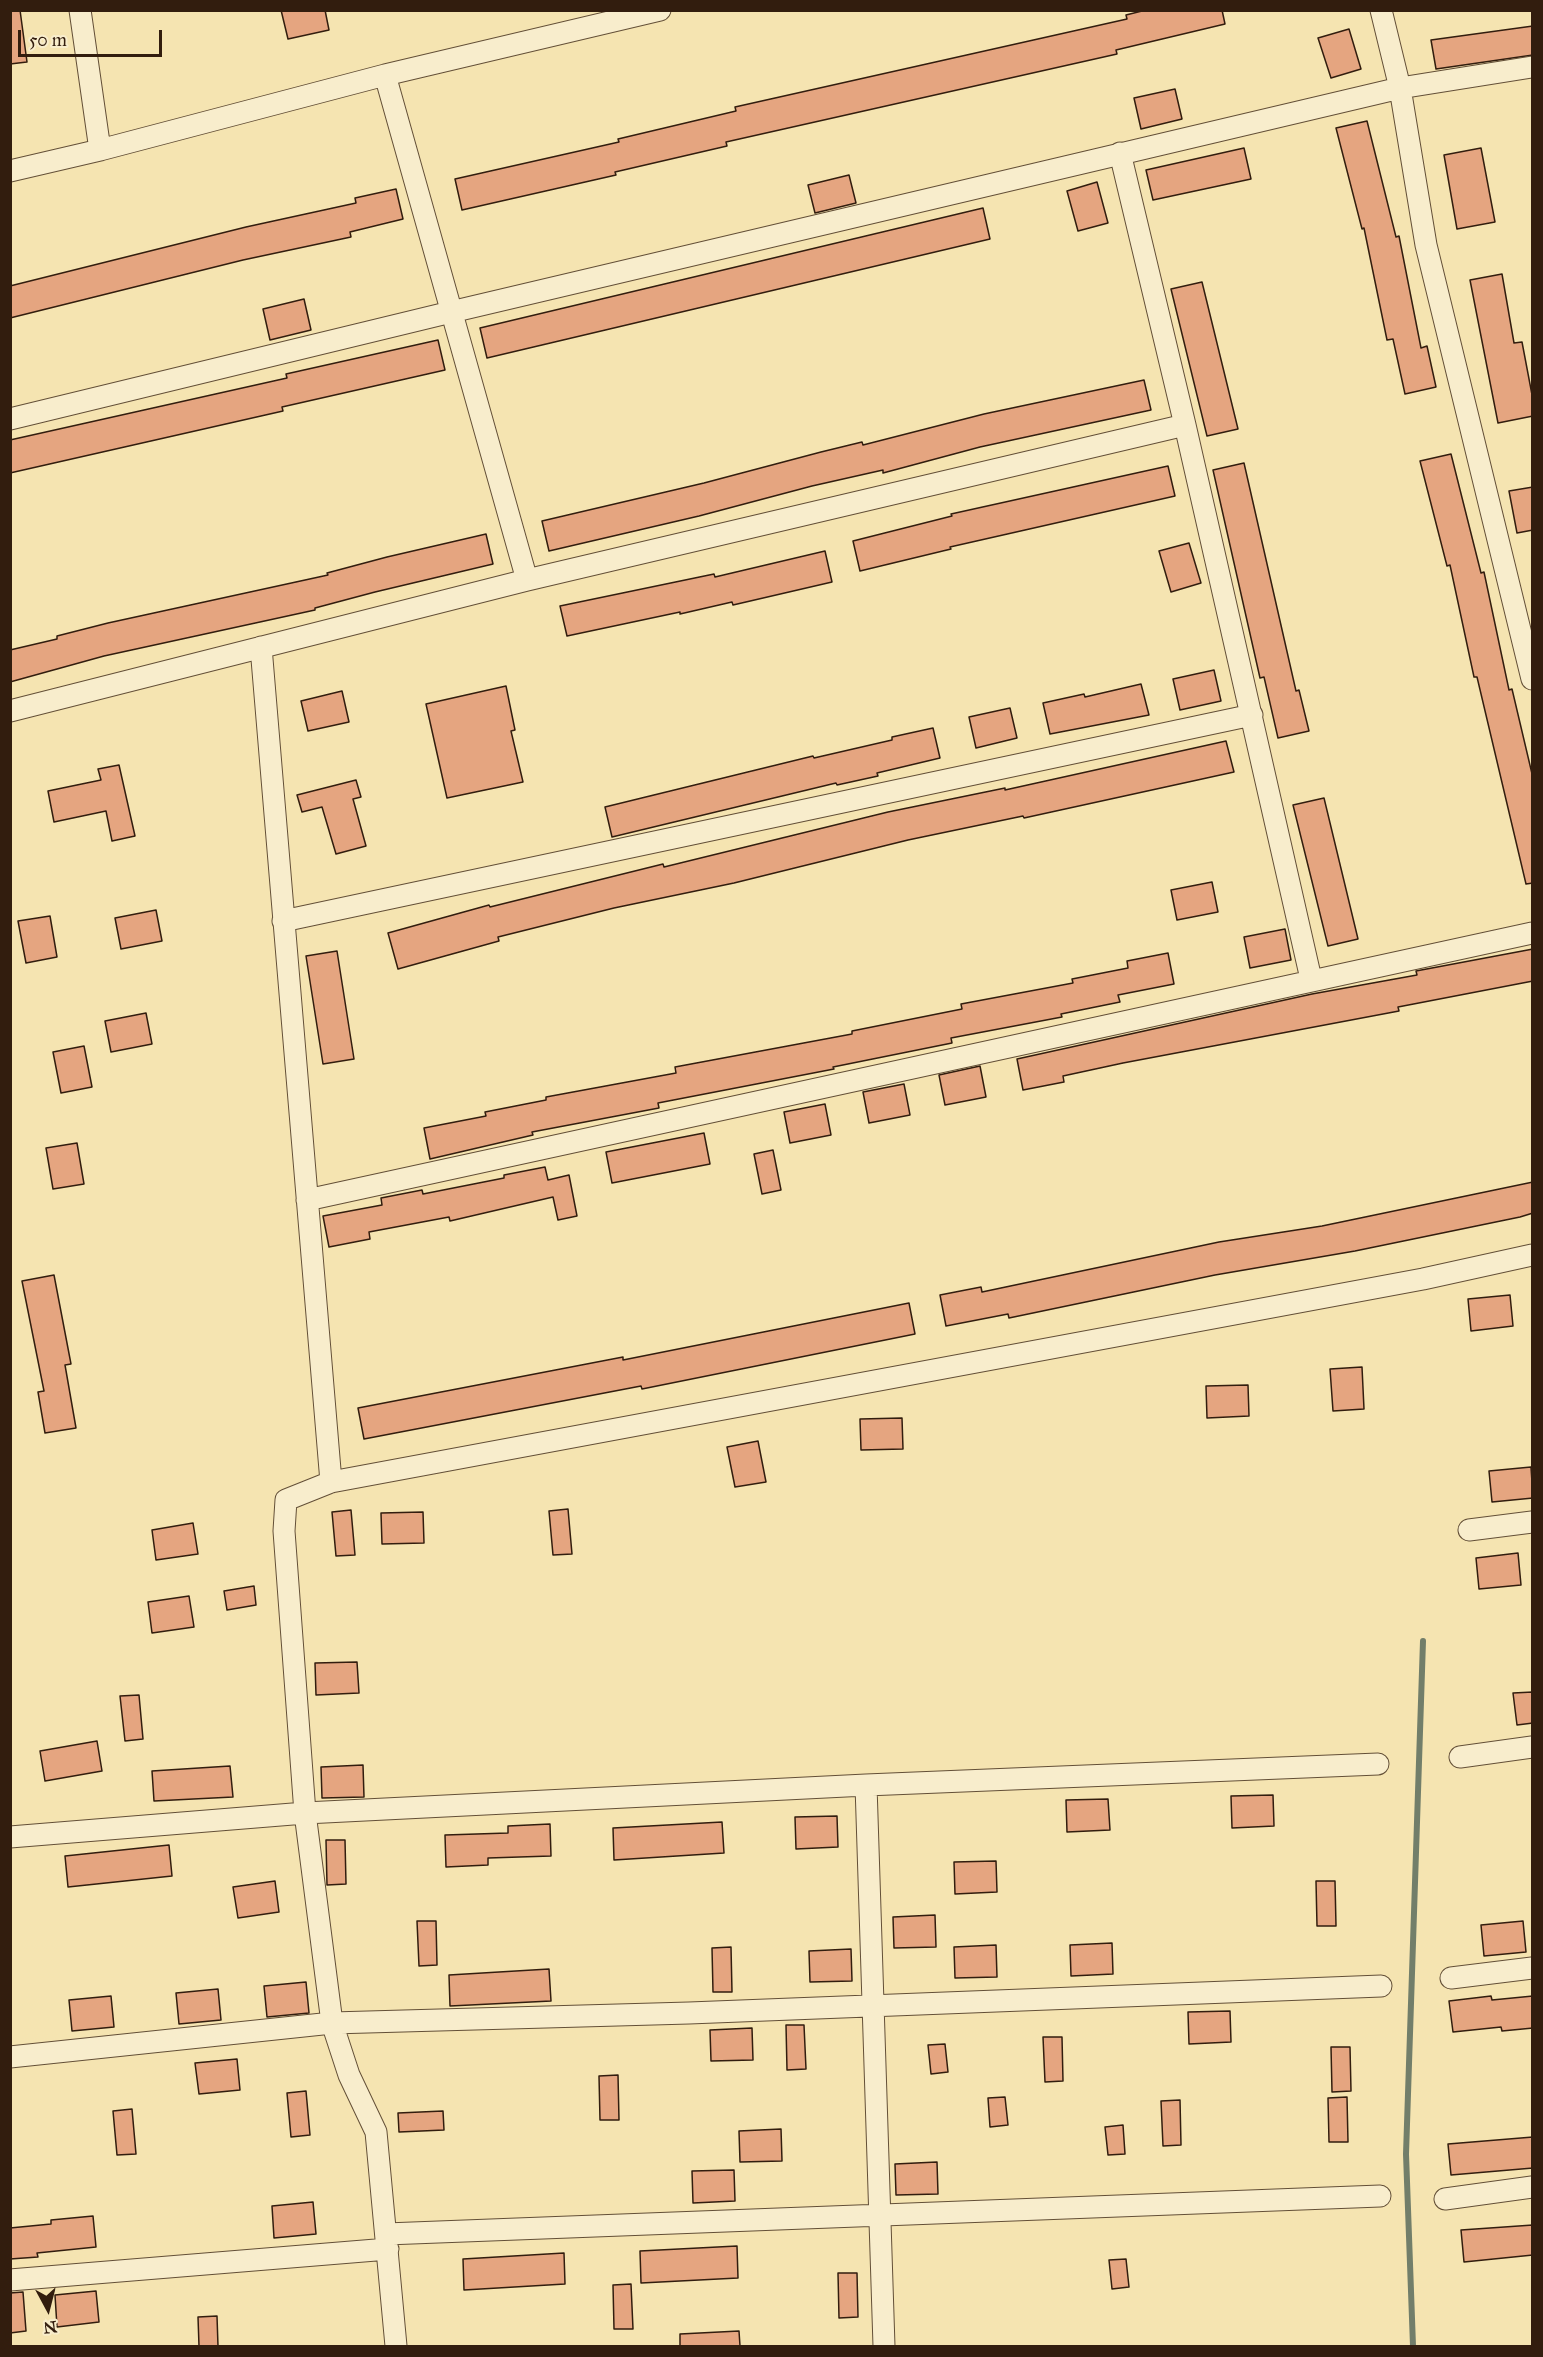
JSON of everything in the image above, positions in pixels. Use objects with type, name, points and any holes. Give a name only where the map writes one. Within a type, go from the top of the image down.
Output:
[{"type":"street","points":[[80,10],[100,150]]},
{"type":"street","points":[[10,171],[100,150],[385,75],[660,10]]},
{"type":"street","points":[[1381,10],[1400,88],[1426,245],[1533,679]]},
{"type":"street","points":[[10,419],[451,312],[1400,88],[1533,67]]},
{"type":"street","points":[[385,75],[528,580]]},
{"type":"street","points":[[1120,153],[1185,425],[1311,979]]},
{"type":"street","points":[[10,711],[528,580],[1185,425]]},
{"type":"street","points":[[261,647],[331,1482]]},
{"type":"street","points":[[283,921],[1252,715]]},
{"type":"street","points":[[308,1200],[1311,979],[1533,933]]},
{"type":"street","points":[[396,2346],[376,2133],[349,2075],[332,2023],[305,1813],[285,1521],[286,1500],[331,1482],[1423,1279],[1533,1255]]},
{"type":"street","points":[[1469,1530],[1533,1522]]},
{"type":"street","points":[[1460,1756],[1533,1748]]},
{"type":"street","points":[[10,1837],[305,1813],[866,1785],[1378,1764]]},
{"type":"street","points":[[866,1785],[874,2004],[878,2216],[884,2346]]},
{"type":"street","points":[[1451,1978],[1533,1968]]},
{"type":"street","points":[[10,2057],[332,2023],[689,2013],[1381,1986]]},
{"type":"street","points":[[1445,2199],[1533,2187]]},
{"type":"street","points":[[10,2280],[387,2242],[878,2216],[1380,2196]]},
{"type":"building","points":[[10,10],[20,10],[27,62],[10,64]]},
{"type":"building","points":[[281,10],[325,10],[329,30],[288,39]]},
{"type":"building","points":[[1146,10],[1222,10],[1225,24],[1116,50],[1117,54],[726,142],[727,146],[615,172],[616,175],[462,210],[455,179],[619,142],[618,139],[736,111],[735,107],[1127,19],[1126,15]]},
{"type":"building","points":[[1533,26],[1533,55],[1436,69],[1431,40]]},
{"type":"building","points":[[1349,29],[1361,69],[1331,78],[1318,38]]},
{"type":"building","points":[[1175,89],[1182,119],[1141,129],[1134,98]]},
{"type":"building","points":[[1367,121],[1396,237],[1399,236],[1421,348],[1427,346],[1436,387],[1405,394],[1393,339],[1387,340],[1364,228],[1362,229],[1336,128]]},
{"type":"building","points":[[1244,148],[1251,179],[1153,200],[1146,170]]},
{"type":"building","points":[[1481,148],[1495,222],[1457,229],[1444,155]]},
{"type":"building","points":[[849,175],[856,203],[815,213],[808,185]]},
{"type":"building","points":[[1097,182],[1108,223],[1078,231],[1067,191]]},
{"type":"building","points":[[396,189],[403,219],[350,232],[351,237],[243,260],[10,318],[10,286],[246,227],[356,203],[355,198]]},
{"type":"building","points":[[983,208],[990,239],[487,358],[480,328]]},
{"type":"building","points":[[1502,274],[1514,343],[1522,342],[1533,400],[1533,416],[1498,423],[1470,280]]},
{"type":"building","points":[[1202,282],[1238,429],[1207,436],[1171,289]]},
{"type":"building","points":[[304,299],[311,330],[270,340],[263,309]]},
{"type":"building","points":[[438,340],[445,370],[282,407],[283,411],[10,473],[10,440],[287,378],[286,374]]},
{"type":"building","points":[[1144,380],[1151,410],[980,447],[883,473],[883,470],[812,486],[699,516],[549,551],[542,521],[704,483],[862,442],[863,445],[984,414]]},
{"type":"building","points":[[1451,454],[1481,573],[1484,572],[1509,690],[1512,689],[1533,778],[1533,883],[1526,884],[1477,677],[1474,677],[1450,565],[1447,566],[1420,461]]},
{"type":"building","points":[[1244,463],[1296,691],[1299,690],[1309,731],[1278,738],[1264,677],[1260,678],[1213,470]]},
{"type":"building","points":[[1168,466],[1175,496],[950,547],[951,549],[860,571],[853,541],[952,516],[951,514]]},
{"type":"building","points":[[1533,487],[1533,530],[1517,533],[1509,491]]},
{"type":"building","points":[[486,534],[493,564],[375,592],[315,608],[315,610],[104,656],[10,682],[10,650],[57,639],[57,636],[108,623],[328,575],[327,573],[387,557]]},
{"type":"building","points":[[1189,543],[1201,583],[1171,592],[1159,551]]},
{"type":"building","points":[[825,551],[832,582],[733,605],[732,602],[567,636],[560,606],[714,574],[715,577]]},
{"type":"building","points":[[1214,670],[1221,701],[1180,710],[1173,679]]},
{"type":"building","points":[[1141,684],[1149,715],[1050,734],[1043,703],[1084,694],[1085,697]]},
{"type":"building","points":[[506,686],[515,730],[511,731],[523,782],[447,798],[426,704]]},
{"type":"building","points":[[342,691],[349,722],[308,731],[301,701]]},
{"type":"building","points":[[1010,708],[1017,738],[976,748],[969,717]]},
{"type":"building","points":[[933,728],[940,758],[877,773],[878,776],[837,785],[836,783],[612,837],[605,807],[813,756],[814,758],[892,740],[892,737]]},
{"type":"building","points":[[1226,741],[1234,772],[1024,818],[1023,816],[908,840],[734,883],[614,908],[498,937],[499,941],[398,969],[388,933],[489,905],[490,907],[663,864],[664,867],[888,812],[1005,788],[1005,790]]},
{"type":"building","points":[[119,765],[135,836],[112,841],[106,811],[54,822],[48,791],[101,780],[98,769]]},
{"type":"building","points":[[356,780],[361,797],[353,799],[366,846],[336,854],[322,807],[302,812],[297,795]]},
{"type":"building","points":[[1324,798],[1358,939],[1328,946],[1293,805]]},
{"type":"building","points":[[1212,882],[1218,912],[1177,920],[1171,890]]},
{"type":"building","points":[[156,910],[162,941],[121,949],[115,918]]},
{"type":"building","points":[[50,916],[57,957],[26,963],[18,921]]},
{"type":"building","points":[[1285,929],[1291,960],[1250,968],[1244,937]]},
{"type":"building","points":[[1533,949],[1533,981],[1398,1007],[1399,1011],[1123,1063],[1063,1076],[1064,1082],[1023,1090],[1017,1059],[1312,994],[1417,975],[1416,971]]},
{"type":"building","points":[[337,951],[354,1059],[323,1064],[306,956]]},
{"type":"building","points":[[1168,953],[1174,984],[1118,995],[1120,1002],[1061,1014],[1062,1017],[951,1038],[952,1043],[833,1067],[834,1069],[658,1103],[659,1108],[532,1132],[533,1135],[430,1159],[424,1128],[486,1116],[485,1112],[546,1100],[546,1097],[676,1073],[675,1067],[852,1034],[852,1031],[962,1009],[961,1004],[1073,983],[1072,979],[1128,968],[1127,961]]},
{"type":"building","points":[[146,1013],[152,1044],[111,1052],[105,1021]]},
{"type":"building","points":[[84,1046],[92,1087],[61,1093],[53,1052]]},
{"type":"building","points":[[980,1066],[986,1097],[945,1105],[939,1075]]},
{"type":"building","points":[[904,1084],[910,1115],[869,1123],[863,1092]]},
{"type":"building","points":[[825,1104],[831,1135],[790,1143],[784,1112]]},
{"type":"building","points":[[704,1133],[710,1164],[612,1183],[606,1152]]},
{"type":"building","points":[[77,1143],[84,1184],[53,1189],[46,1148]]},
{"type":"building","points":[[773,1150],[781,1190],[762,1194],[754,1154]]},
{"type":"building","points":[[545,1167],[548,1180],[569,1175],[577,1216],[558,1220],[553,1197],[450,1221],[449,1217],[369,1232],[370,1239],[329,1247],[323,1216],[382,1205],[381,1198],[422,1190],[423,1194],[504,1178],[504,1175]]},
{"type":"building","points":[[1533,1182],[1533,1213],[1520,1217],[1355,1251],[1215,1275],[1009,1318],[1008,1314],[946,1326],[940,1295],[981,1287],[982,1292],[1219,1242],[1322,1226]]},
{"type":"building","points":[[54,1275],[71,1364],[65,1365],[76,1428],[45,1433],[38,1392],[44,1391],[22,1281]]},
{"type":"building","points":[[1510,1295],[1513,1326],[1471,1331],[1468,1299]]},
{"type":"building","points":[[909,1303],[915,1334],[642,1389],[641,1386],[364,1439],[358,1408],[623,1357],[623,1360]]},
{"type":"building","points":[[1362,1367],[1364,1409],[1333,1411],[1330,1369]]},
{"type":"building","points":[[1248,1385],[1249,1416],[1207,1418],[1206,1386]]},
{"type":"building","points":[[902,1418],[903,1449],[861,1450],[860,1419]]},
{"type":"building","points":[[758,1441],[766,1482],[735,1487],[727,1447]]},
{"type":"building","points":[[1531,1467],[1533,1498],[1492,1502],[1489,1471]]},
{"type":"building","points":[[568,1509],[572,1554],[553,1555],[549,1511]]},
{"type":"building","points":[[351,1510],[355,1555],[336,1556],[332,1512]]},
{"type":"building","points":[[423,1512],[424,1543],[382,1544],[381,1513]]},
{"type":"building","points":[[193,1523],[198,1554],[156,1560],[152,1530]]},
{"type":"building","points":[[1518,1553],[1521,1585],[1479,1589],[1476,1558]]},
{"type":"building","points":[[254,1586],[256,1605],[227,1610],[224,1591]]},
{"type":"building","points":[[189,1596],[194,1627],[152,1633],[148,1602]]},
{"type":"building","points":[[357,1662],[359,1693],[316,1695],[315,1663]]},
{"type":"building","points":[[1533,1692],[1533,1723],[1517,1725],[1513,1693]]},
{"type":"building","points":[[139,1695],[143,1739],[125,1741],[120,1696]]},
{"type":"building","points":[[97,1741],[102,1771],[45,1781],[40,1751]]},
{"type":"building","points":[[363,1765],[364,1797],[322,1798],[321,1767]]},
{"type":"building","points":[[230,1766],[233,1797],[154,1801],[152,1771]]},
{"type":"building","points":[[1273,1795],[1274,1826],[1232,1828],[1231,1796]]},
{"type":"building","points":[[1108,1799],[1110,1830],[1067,1832],[1066,1800]]},
{"type":"building","points":[[837,1816],[838,1847],[796,1849],[795,1817]]},
{"type":"building","points":[[722,1822],[724,1853],[614,1860],[613,1828]]},
{"type":"building","points":[[550,1824],[551,1856],[488,1858],[488,1865],[446,1867],[445,1835],[508,1833],[508,1826]]},
{"type":"building","points":[[326,1840],[345,1840],[346,1884],[327,1885]]},
{"type":"building","points":[[169,1845],[172,1876],[68,1887],[65,1856]]},
{"type":"building","points":[[996,1861],[997,1892],[955,1894],[954,1862]]},
{"type":"building","points":[[275,1881],[279,1912],[238,1918],[233,1887]]},
{"type":"building","points":[[1316,1881],[1335,1881],[1336,1926],[1317,1926]]},
{"type":"building","points":[[935,1915],[936,1947],[894,1948],[893,1917]]},
{"type":"building","points":[[417,1921],[436,1921],[437,1965],[419,1966]]},
{"type":"building","points":[[1523,1921],[1526,1952],[1484,1956],[1481,1925]]},
{"type":"building","points":[[1112,1943],[1113,1974],[1071,1976],[1070,1945]]},
{"type":"building","points":[[996,1945],[997,1977],[955,1978],[954,1947]]},
{"type":"building","points":[[731,1947],[732,1992],[713,1992],[712,1948]]},
{"type":"building","points":[[851,1949],[852,1981],[810,1982],[809,1951]]},
{"type":"building","points":[[549,1969],[551,2001],[450,2006],[449,1975]]},
{"type":"building","points":[[306,1982],[309,2013],[267,2017],[264,1986]]},
{"type":"building","points":[[218,1989],[221,2020],[179,2024],[176,1993]]},
{"type":"building","points":[[111,1996],[114,2027],[72,2031],[69,2000]]},
{"type":"building","points":[[1491,1996],[1492,2000],[1533,1996],[1533,2028],[1502,2031],[1501,2027],[1453,2032],[1449,2001]]},
{"type":"building","points":[[1230,2011],[1231,2042],[1189,2044],[1188,2012]]},
{"type":"building","points":[[786,2025],[804,2025],[806,2069],[787,2070]]},
{"type":"building","points":[[752,2028],[753,2060],[711,2061],[710,2030]]},
{"type":"building","points":[[1043,2037],[1062,2037],[1063,2081],[1045,2082]]},
{"type":"building","points":[[945,2044],[948,2072],[931,2074],[928,2045]]},
{"type":"building","points":[[1331,2047],[1350,2047],[1351,2091],[1332,2092]]},
{"type":"building","points":[[237,2059],[240,2090],[199,2094],[195,2063]]},
{"type":"building","points":[[618,2075],[619,2120],[600,2120],[599,2076]]},
{"type":"building","points":[[306,2091],[310,2135],[291,2137],[287,2093]]},
{"type":"building","points":[[1005,2097],[1008,2125],[990,2127],[988,2098]]},
{"type":"building","points":[[1347,2097],[1348,2142],[1329,2142],[1328,2098]]},
{"type":"building","points":[[1180,2100],[1181,2145],[1163,2146],[1161,2101]]},
{"type":"building","points":[[132,2109],[136,2154],[117,2155],[113,2111]]},
{"type":"building","points":[[443,2111],[444,2130],[399,2132],[398,2113]]},
{"type":"building","points":[[1123,2125],[1125,2154],[1108,2155],[1105,2127]]},
{"type":"building","points":[[781,2129],[782,2161],[740,2162],[739,2131]]},
{"type":"building","points":[[1533,2137],[1533,2168],[1451,2175],[1448,2144]]},
{"type":"building","points":[[937,2162],[938,2194],[896,2195],[895,2164]]},
{"type":"building","points":[[734,2170],[735,2201],[693,2203],[692,2171]]},
{"type":"building","points":[[313,2202],[316,2234],[274,2238],[272,2206]]},
{"type":"building","points":[[93,2216],[96,2247],[37,2253],[38,2257],[10,2259],[10,2228],[51,2224],[51,2220]]},
{"type":"building","points":[[1533,2225],[1533,2255],[1464,2262],[1461,2230]]},
{"type":"building","points":[[737,2246],[738,2278],[641,2283],[640,2251]]},
{"type":"building","points":[[564,2253],[565,2284],[464,2290],[463,2259]]},
{"type":"building","points":[[1126,2259],[1129,2287],[1112,2289],[1109,2260]]},
{"type":"building","points":[[838,2273],[857,2273],[858,2317],[839,2318]]},
{"type":"building","points":[[631,2284],[633,2329],[614,2329],[613,2285]]},
{"type":"building","points":[[96,2291],[99,2322],[57,2327],[55,2295]]},
{"type":"building","points":[[23,2292],[26,2331],[10,2333],[10,2293]]},
{"type":"building","points":[[217,2316],[218,2346],[199,2346],[198,2317]]},
{"type":"building","points":[[739,2331],[740,2346],[680,2346],[680,2334]]},
{"type":"waterway","points":[[1413,2346],[1406,2154],[1423,1641]]}]
